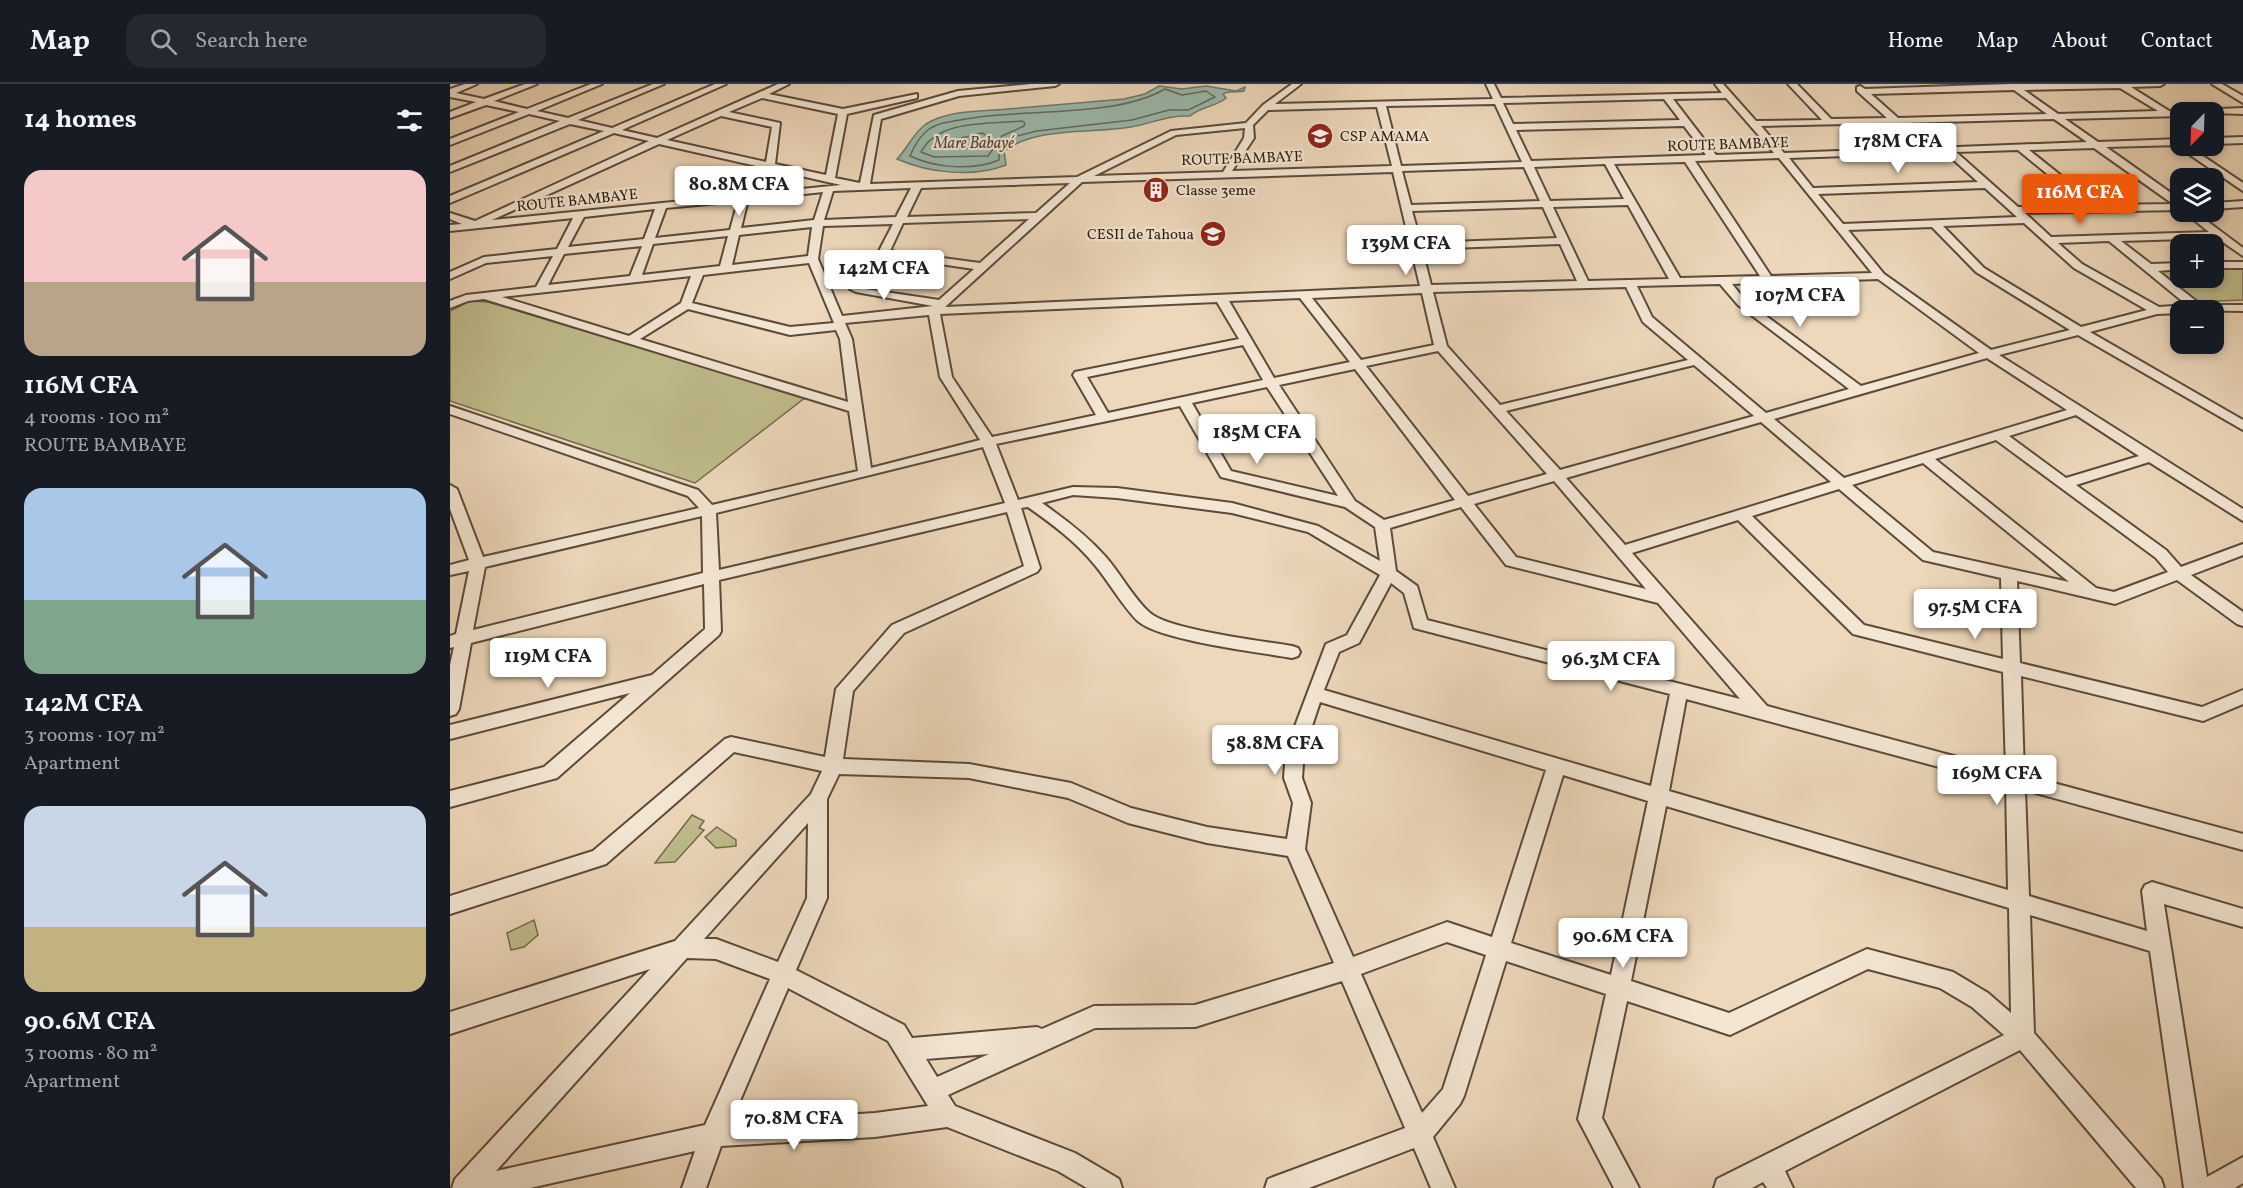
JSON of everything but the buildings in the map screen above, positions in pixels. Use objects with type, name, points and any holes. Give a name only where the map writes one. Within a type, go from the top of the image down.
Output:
[{"type":"street","points":[[450,93],[473,84]]},
{"type":"street","points":[[450,115],[533,84]]},
{"type":"street","points":[[450,142],[598,84]]},
{"type":"street","points":[[450,169],[660,84]]},
{"type":"street","points":[[450,200],[722,84]]},
{"type":"street","points":[[450,238],[506,209],[785,84]]},
{"type":"street","points":[[761,95],[843,112],[968,84]]},
{"type":"street","points":[[864,187],[877,117],[958,94],[1055,84]]},
{"type":"street","points":[[937,308],[1080,178],[1174,133],[1249,125],[1266,107],[1297,84]]},
{"type":"street","points":[[1490,84],[1584,285]]},
{"type":"street","points":[[1635,84],[1644,98]]},
{"type":"street","points":[[1719,84],[1783,157],[1880,276],[1989,354],[2243,516]]},
{"type":"street","points":[[1792,84],[1829,122]]},
{"type":"street","points":[[1855,84],[1931,152]]},
{"type":"street","points":[[1864,92],[2013,86],[2160,84]]},
{"type":"street","points":[[2216,84],[2243,100]]},
{"type":"street","points":[[2122,85],[2167,113]]},
{"type":"street","points":[[2013,86],[2170,198]]},
{"type":"street","name":"ROUTE BAMBAYE","points":[[450,93],[818,175],[829,183]]},
{"type":"street","points":[[1266,107],[1497,101],[1562,96],[1644,98],[1729,95]]},
{"type":"street","points":[[1667,97],[1713,159]]},
{"type":"street","points":[[1381,104],[1399,169],[1441,347],[1557,476],[1761,711]]},
{"type":"street","points":[[2224,111],[2243,111]]},
{"type":"street","points":[[843,112],[829,183],[818,223],[813,259],[846,339],[865,474]]},
{"type":"street","points":[[720,113],[777,125],[770,165]]},
{"type":"street","points":[[1754,124],[2167,113]]},
{"type":"street","points":[[1509,127],[1686,123]]},
{"type":"street","points":[[1226,174],[1249,138],[1249,125]]},
{"type":"street","points":[[2224,141],[2241,141]]},
{"type":"street","name":"ROUTE BAMBAYE","points":[[450,228],[799,190],[829,183],[864,187],[2170,143]]},
{"type":"street","points":[[2020,147],[2096,209]]},
{"type":"street","points":[[1949,151],[2078,266],[2157,311]]},
{"type":"street","points":[[2199,156],[2243,188]]},
{"type":"street","points":[[1689,160],[1768,280]]},
{"type":"street","points":[[1608,162],[1677,283]]},
{"type":"street","points":[[799,190],[818,175]]},
{"type":"street","points":[[918,185],[883,252],[982,267]]},
{"type":"street","points":[[1809,191],[1987,185]]},
{"type":"street","points":[[725,269],[744,196]]},
{"type":"street","points":[[1408,208],[1631,202]]},
{"type":"street","points":[[2224,205],[2243,204]]},
{"type":"street","points":[[634,279],[662,205]]},
{"type":"street","points":[[2017,210],[2170,206]]},
{"type":"street","points":[[540,290],[580,215]]},
{"type":"street","points":[[450,216],[476,225]]},
{"type":"street","points":[[450,276],[484,260],[818,223],[1039,216]]},
{"type":"street","points":[[1840,226],[2028,220]]},
{"type":"street","points":[[2202,222],[2219,234]]},
{"type":"street","points":[[1934,224],[1980,270],[2243,426]]},
{"type":"street","points":[[2049,240],[2170,236]]},
{"type":"street","points":[[2111,238],[2188,300]]},
{"type":"street","points":[[2224,238],[2243,253]]},
{"type":"street","points":[[1417,246],[1563,241]]},
{"type":"street","points":[[450,305],[466,298],[813,259]]},
{"type":"street","points":[[450,261],[469,267]]},
{"type":"street","points":[[2224,265],[2243,265]]},
{"type":"street","points":[[2146,268],[2170,267]]},
{"type":"street","points":[[630,340],[686,305],[698,272]]},
{"type":"street","points":[[686,305],[790,331],[937,308],[1880,276]]},
{"type":"street","points":[[1724,281],[1742,303],[1860,391]]},
{"type":"street","points":[[1630,285],[1647,319],[1928,556],[2115,598],[2243,549]]},
{"type":"street","points":[[856,289],[937,308]]},
{"type":"street","points":[[1304,295],[1511,561],[1664,599]]},
{"type":"street","points":[[485,296],[855,408]]},
{"type":"street","points":[[1221,298],[1271,383],[1350,504]]},
{"type":"street","points":[[464,1188],[818,799],[833,766],[845,689],[898,628],[1032,568],[1006,484],[988,442],[946,377],[937,308]]},
{"type":"street","points":[[2224,308],[2243,308]]},
{"type":"street","points":[[1382,525],[1989,354],[2157,311],[2170,310]]},
{"type":"street","points":[[1104,418],[1079,375],[1246,341]]},
{"type":"street","points":[[450,570],[865,474],[988,442],[1441,347]]},
{"type":"street","points":[[1496,410],[1697,361]]},
{"type":"street","points":[[1184,401],[1226,474],[1350,504],[1382,525],[1389,573],[1353,639],[1332,648],[1295,750],[1293,778],[1302,803],[1295,849],[1443,1188]]},
{"type":"street","points":[[450,410],[693,493],[709,510],[713,632],[550,773],[450,799]]},
{"type":"street","points":[[1621,551],[2077,411]]},
{"type":"street","points":[[1998,435],[2161,554],[2179,574],[2243,620]]},
{"type":"street","points":[[2066,483],[2150,457]]},
{"type":"street","points":[[1925,458],[2092,593]]},
{"type":"street","points":[[457,640],[1073,491],[1117,493],[1232,508],[1314,529],[1389,573],[1411,591],[1420,624],[1679,692],[1761,711],[2243,842]]},
{"type":"street","points":[[450,709],[457,640],[478,564],[451,497]]},
{"type":"street","points":[[1029,501],[1064,525],[1099,559],[1145,618],[1163,627],[1186,633],[1292,652]]},
{"type":"street","points":[[1741,514],[1859,630],[2203,714],[2243,697]]},
{"type":"street","points":[[2009,574],[2023,1037]]},
{"type":"street","points":[[450,732],[656,680]]},
{"type":"street","points":[[1627,1188],[1590,1119],[1679,692]]},
{"type":"street","points":[[1314,694],[2160,944]]},
{"type":"street","points":[[450,905],[599,858],[731,744],[833,766],[969,771],[1071,791],[1128,815],[1207,836],[1295,849]]},
{"type":"street","points":[[1277,1188],[1420,1134],[1452,1096],[1557,766]]},
{"type":"street","points":[[694,1188],[713,1135],[817,898],[818,799]]},
{"type":"street","points":[[2196,1188],[2152,891],[2243,918]]},
{"type":"street","points":[[932,1091],[1094,1017],[1195,1016],[1348,969],[1447,932],[1730,1024],[1868,959],[1945,979],[1980,1000],[2023,1037],[2152,1188]]},
{"type":"street","points":[[450,1023],[683,948],[716,949],[783,974],[896,1033],[946,1115]]},
{"type":"street","points":[[907,1050],[1050,1037]]},
{"type":"street","points":[[1726,1188],[2023,1037]]},
{"type":"street","points":[[475,1188],[713,1135],[875,1125],[946,1115],[1066,1162],[1110,1188]]},
{"type":"street","points":[[1768,1167],[1781,1188]]},
{"type":"street","points":[[2212,1188],[2243,1169]]},
{"type":"shaded area","points":[[2243,267],[2243,300],[2193,300],[2178,288],[2224,288],[2224,268]]},
{"type":"shaded area","points":[[2170,269],[2170,281],[2156,270]]},
{"type":"shaded area","points":[[470,301],[488,302],[806,397],[695,483],[450,401],[450,311]]},
{"type":"shaded area","points":[[692,815],[704,821],[699,828],[704,830],[675,862],[655,863]]},
{"type":"shaded area","points":[[717,827],[736,840],[736,846],[716,848],[705,837]]},
{"type":"shaded area","points":[[534,920],[538,935],[524,947],[511,950],[507,933]]},
{"type":"water","name":"Mare Babayé","points":[[1159,86],[1182,89],[1206,86],[1236,91],[1245,87],[1244,91],[1223,94],[1226,98],[1222,101],[1190,116],[1167,118],[1131,127],[1065,132],[1032,138],[1004,151],[1006,165],[980,172],[965,173],[923,168],[897,159],[921,128],[945,116],[977,111],[1124,99],[1145,94]]},
{"type":"place","name":"CSP AMAMA","points":[[1320,136]]},
{"type":"place","name":"Classe 3eme","points":[[1156,190]]},
{"type":"place","name":"CESII de Tahoua","points":[[1213,234]]}]
